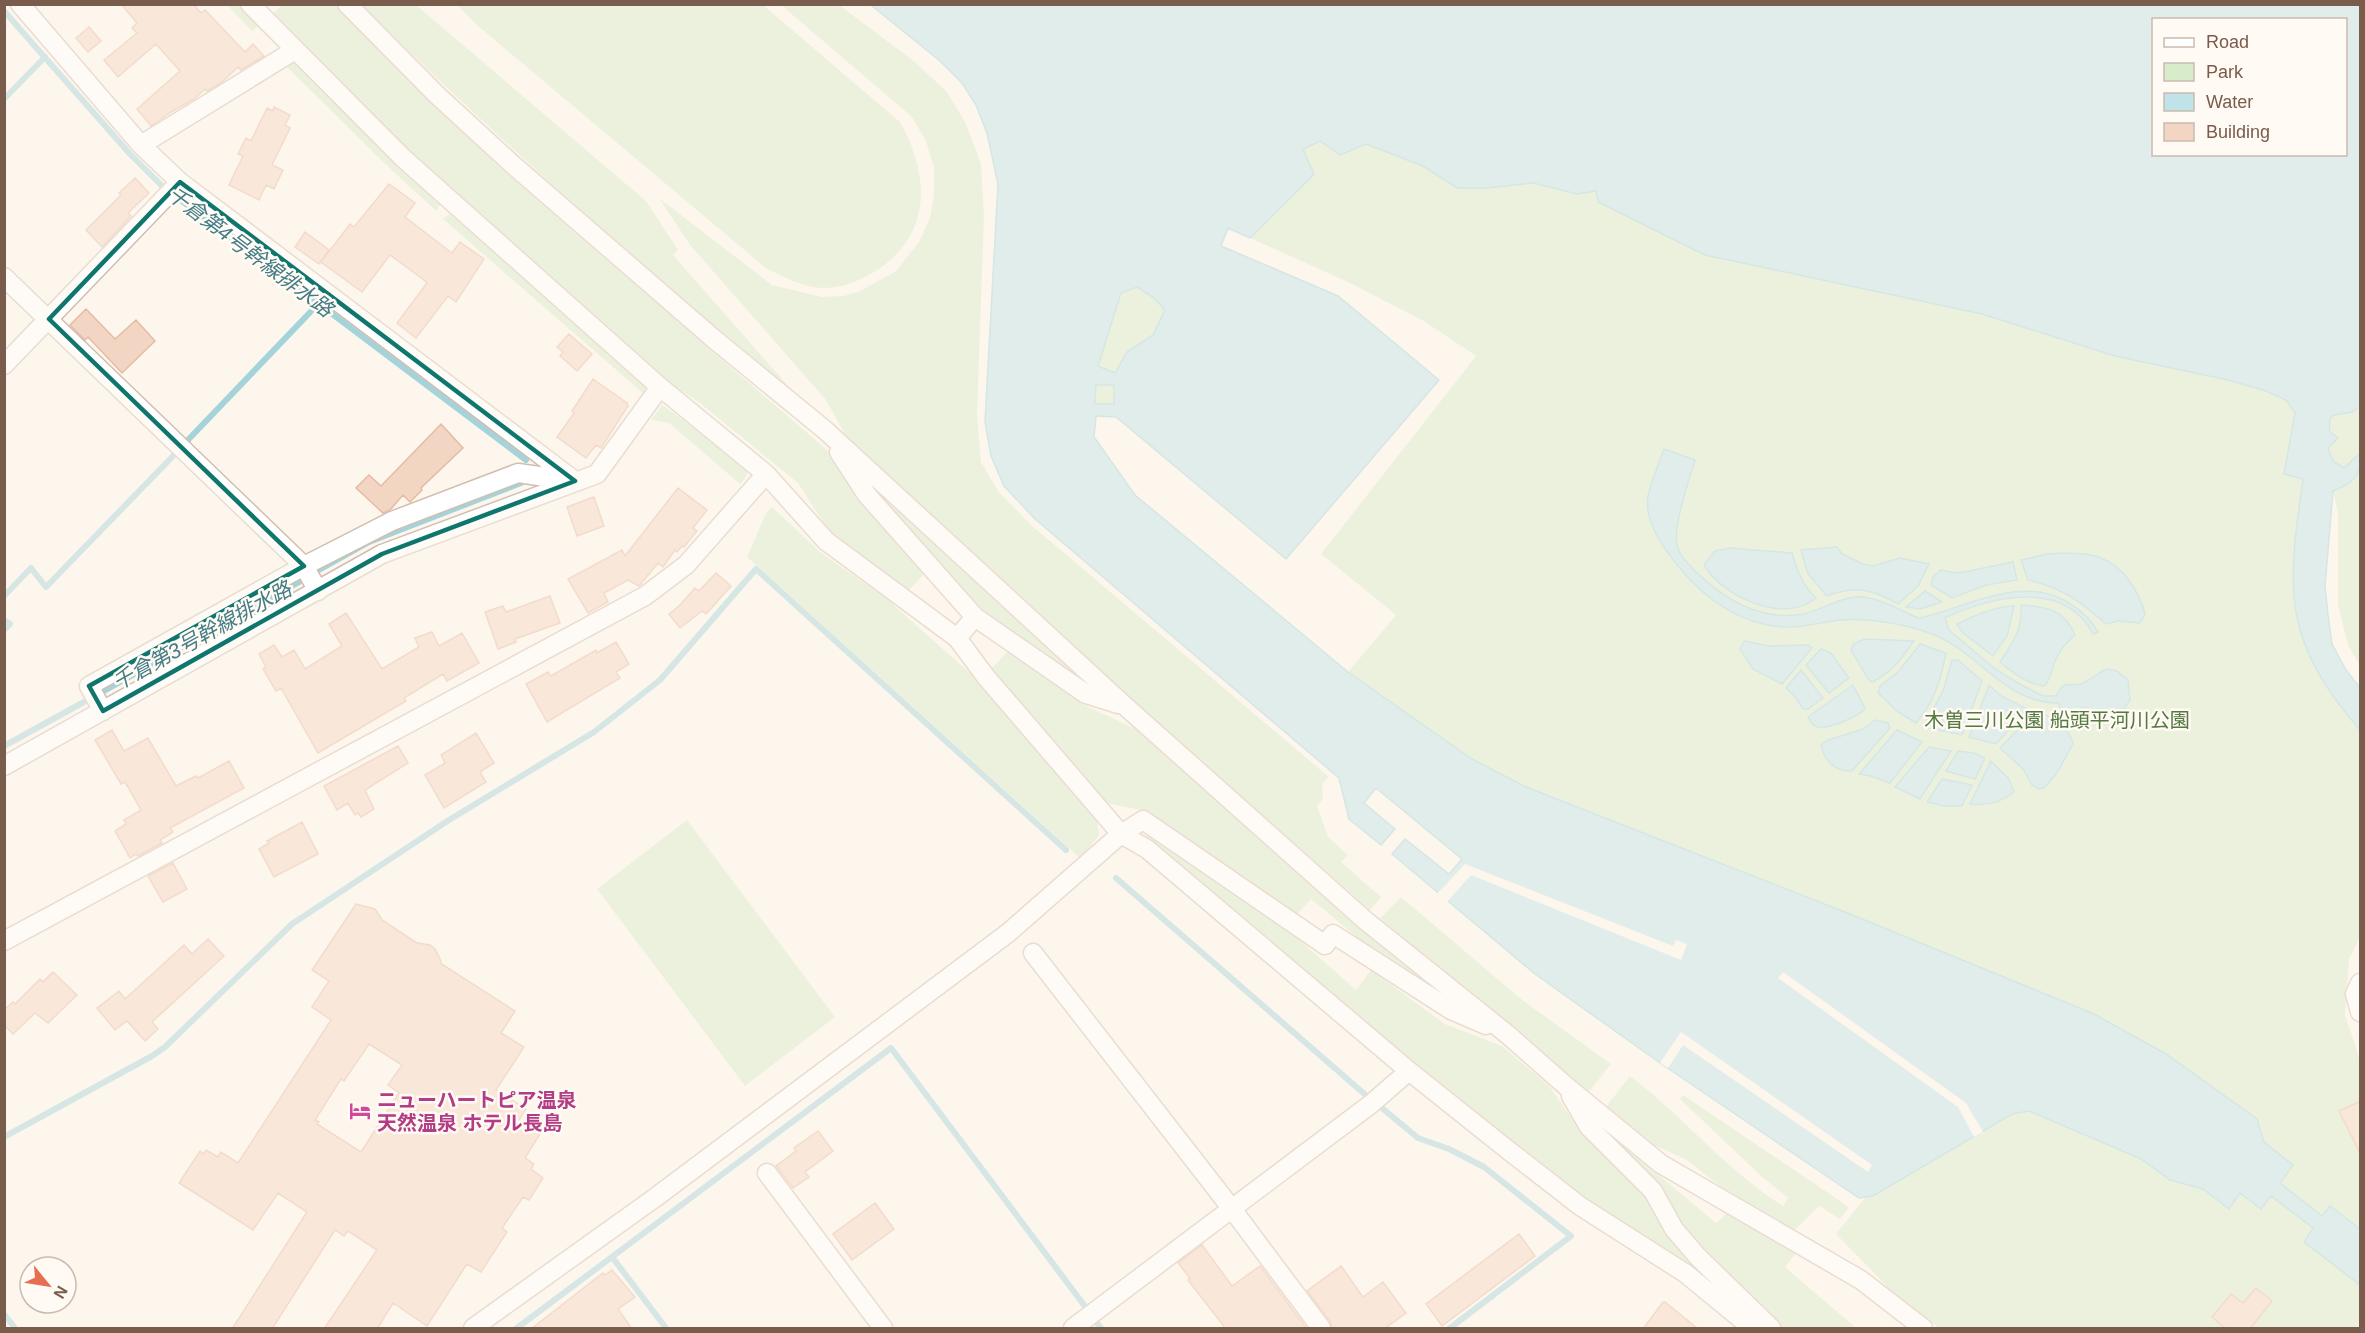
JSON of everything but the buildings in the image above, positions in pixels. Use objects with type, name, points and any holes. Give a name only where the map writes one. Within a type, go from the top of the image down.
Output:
[{"type":"street","points":[[20,4],[141,145],[179,183],[575,482]]},
{"type":"street","points":[[250,4],[403,158],[660,387],[766,474],[826,541],[957,638],[986,677],[1121,834],[1147,849],[1409,1071],[1580,1206],[1685,1273],[1752,1329]]},
{"type":"street","points":[[347,4],[437,95],[512,164],[714,339],[825,430],[1125,706],[1366,921],[1661,1164],[1861,1280],[1923,1329]]},
{"type":"street","points":[[141,145],[295,51]]},
{"type":"street","points":[[4,365],[179,183]]},
{"type":"street","points":[[4,277],[304,566],[318,591]]},
{"type":"street","points":[[4,766],[382,554],[597,474],[660,387]]},
{"type":"street","points":[[825,430],[867,495],[975,617],[1086,694],[1125,706]]},
{"type":"street","points":[[103,711],[89,686],[304,566],[392,520],[518,473],[575,482]]},
{"type":"street","points":[[4,941],[645,596],[686,565],[766,474]]},
{"type":"street","points":[[957,638],[975,617]]},
{"type":"street","points":[[473,1329],[656,1197],[1008,933],[1121,834],[1143,820],[1325,945],[1334,934],[1451,1011],[1506,1034]]},
{"type":"street","points":[[1034,953],[1232,1209],[1321,1329]]},
{"type":"street","points":[[2361,983],[2355,994],[2361,1012]]},
{"type":"street","points":[[1073,1329],[1371,1104],[1409,1071]]},
{"type":"street","points":[[1566,1086],[1589,1127],[1653,1191],[1674,1229],[1698,1257],[1771,1329]]},
{"type":"street","points":[[767,1173],[883,1329]]},
{"type":"highlighted area","points":[[180,182],[575,481],[382,554],[103,711],[89,686],[304,566],[49,319]]},
{"type":"green space","points":[[227,5],[243,5],[262,23],[252,31]]},
{"type":"green space","points":[[282,5],[336,5],[499,167],[827,450],[861,501],[925,573],[906,593],[833,538],[798,483],[701,404],[670,383],[476,216],[409,154],[270,16]]},
{"type":"green space","points":[[362,5],[416,5],[646,201],[678,250],[673,255],[797,396],[575,205],[467,107]]},
{"type":"green space","points":[[457,5],[763,5],[900,122],[917,162],[920,181],[921,201],[917,220],[909,237],[897,254],[879,269],[859,280],[838,287],[809,286],[794,282],[767,269],[478,26]]},
{"type":"green space","points":[[781,5],[839,5],[915,62],[947,92],[965,122],[981,164],[984,215],[977,415],[981,462],[998,491],[1030,524],[1329,777],[1322,784],[1323,799],[1317,806],[1328,837],[1348,855],[1341,862],[1381,897],[1370,910],[1155,721],[848,440],[826,400],[690,245],[659,198],[772,285],[822,297],[844,296],[860,291],[895,272],[919,242],[930,218],[934,195],[934,167],[925,139],[912,117]]},
{"type":"green space","points":[[294,57],[443,201],[436,211],[282,62]]},
{"type":"green space","name":"木曽三川公園 船頭平河川公園","points":[[1321,141],[1340,155],[1366,144],[1423,166],[1457,188],[1488,188],[1533,183],[1577,194],[1596,191],[2115,356],[2228,380],[2263,390],[2286,400],[2295,412],[2291,442],[2297,477],[2303,479],[2296,535],[2294,596],[2300,628],[2346,714],[2360,730],[2360,937],[2349,959],[2345,1015],[2360,1060],[2360,1328],[1939,1328],[1906,1306],[1836,1234],[1865,1198],[1873,1196],[2012,1114],[2029,1111],[2094,1014],[1845,912],[1526,787],[1472,759],[1348,672],[1396,615],[1321,554],[1476,356],[1422,320],[1348,282],[1250,238],[1314,174],[1303,149]]},
{"type":"green space","points":[[454,210],[648,382],[649,390],[645,395],[443,219]]},
{"type":"green space","points":[[1137,287],[1154,298],[1165,310],[1153,335],[1127,352],[1115,373],[1097,366],[1121,293]]},
{"type":"green space","points":[[1096,385],[1115,385],[1114,405],[1095,404]]},
{"type":"green space","points":[[662,405],[747,465],[748,471],[744,480],[740,484],[669,423],[651,420]]},
{"type":"green space","points":[[2360,406],[2360,454],[2344,468],[2333,461],[2328,448],[2337,438],[2330,432],[2331,418],[2338,413]]},
{"type":"green space","points":[[2360,470],[2360,666],[2348,645],[2338,605],[2338,513],[2333,491],[2354,481]]},
{"type":"green space","points":[[874,489],[1082,680],[1036,653],[978,605],[890,511]]},
{"type":"green space","points":[[772,507],[820,552],[887,599],[980,682],[1097,820],[1099,835],[1081,859],[747,557],[766,513]]},
{"type":"green space","points":[[1008,651],[1082,704],[1134,728],[1444,998],[1389,964],[1311,899],[1294,918],[1141,810],[1106,803],[991,669]]},
{"type":"green space","points":[[687,820],[835,1017],[745,1086],[597,889]]},
{"type":"green space","points":[[1137,832],[1169,846],[1279,922],[1356,990],[1371,970],[1445,1024],[1502,1046],[1550,1087],[1579,1129],[1648,1198],[1696,1267],[1713,1285],[1584,1198],[1509,1142],[1368,1028]]},
{"type":"green space","points":[[1401,897],[1521,999],[1611,1064],[1588,1093],[1380,918]]},
{"type":"green space","points":[[1630,1076],[1724,1160],[1762,1192],[1783,1206],[1788,1198],[1761,1176],[1680,1099],[1683,1095],[1849,1207],[1840,1219],[1819,1206],[1793,1232],[1736,1198],[1685,1159],[1645,1141],[1605,1108]]},
{"type":"green space","points":[[1601,1127],[1716,1223],[1729,1211],[1797,1252],[1785,1267],[1856,1328],[1779,1328],[1695,1249]]},
{"type":"water","points":[[871,5],[2360,5],[2360,406],[2352,412],[2331,417],[2330,432],[2338,438],[2328,448],[2333,461],[2344,468],[2360,453],[2360,462],[2355,478],[2333,491],[2325,586],[2332,644],[2346,670],[2360,688],[2360,730],[2325,685],[2308,651],[2296,614],[2293,566],[2303,479],[2284,474],[2295,413],[2286,400],[2263,390],[2228,380],[2115,356],[1982,314],[1705,255],[1598,202],[1596,191],[1577,194],[1533,183],[1488,188],[1457,188],[1423,166],[1366,144],[1340,155],[1320,141],[1303,149],[1314,174],[1250,238],[1228,228],[1221,246],[1338,296],[1439,380],[1286,559],[1116,417],[1096,416],[1094,437],[1135,495],[1348,672],[1472,759],[1526,787],[1845,912],[2094,1014],[2166,1054],[2257,1119],[2264,1142],[2293,1165],[2280,1183],[2322,1216],[2330,1206],[2360,1229],[2360,1285],[2304,1242],[2313,1228],[2271,1196],[2261,1209],[2240,1193],[2229,1209],[2203,1189],[2170,1180],[2141,1159],[2029,1111],[2012,1114],[1873,1196],[1859,1198],[1660,1063],[1535,974],[1392,854],[1405,839],[1449,874],[1462,859],[1376,788],[1364,803],[1395,829],[1381,845],[1349,819],[1339,778],[1035,519],[1004,486],[991,456],[985,422],[998,184],[987,133],[976,105],[962,83],[940,61]],"holes":[[[1137,287],[1154,298],[1165,310],[1153,335],[1127,352],[1115,373],[1098,366],[1121,293]],[[1096,385],[1114,385],[1114,404],[1095,404]]]},
{"type":"water","points":[[1664,449],[1695,460],[1677,526],[1677,545],[1680,553],[1706,581],[1741,605],[1768,614],[1797,615],[1838,601],[1863,597],[1919,618],[2013,592],[2032,591],[2051,595],[2078,609],[2098,632],[2093,634],[2080,616],[2064,605],[2045,599],[2025,597],[1983,604],[1945,618],[1949,630],[1994,668],[2043,696],[2056,696],[2063,686],[2083,683],[2107,669],[2117,671],[2128,680],[2130,700],[2124,709],[2105,716],[2083,707],[2069,712],[2060,708],[2058,703],[2039,701],[2021,694],[1962,651],[1919,629],[1862,620],[1839,620],[1794,627],[1777,626],[1744,618],[1729,610],[1701,591],[1689,579],[1666,551],[1652,525],[1648,496]]},
{"type":"water","points":[[1837,547],[1842,554],[1873,566],[1900,558],[1929,564],[1918,586],[1898,604],[1863,590],[1847,590],[1827,596],[1808,574],[1801,550]]},
{"type":"water","points":[[1730,548],[1792,553],[1801,577],[1816,598],[1803,606],[1788,609],[1755,604],[1739,597],[1713,577],[1704,565],[1715,551]]},
{"type":"water","points":[[2047,554],[2097,556],[2117,567],[2135,589],[2142,605],[2145,614],[2140,623],[2118,621],[2106,624],[2070,596],[2028,580],[2021,560]]},
{"type":"water","points":[[2013,562],[2017,580],[1986,585],[1952,598],[1931,585],[1933,577],[1941,570],[1955,573]]},
{"type":"water","points":[[1925,591],[1942,602],[1920,609],[1906,607]]},
{"type":"water","points":[[2021,605],[2054,611],[2066,620],[2075,635],[2060,652],[2054,662],[2049,680],[2044,686],[2015,674],[2000,662],[2019,628]]},
{"type":"water","points":[[2014,606],[2007,636],[1993,656],[1963,633],[1957,624],[1992,610]]},
{"type":"water","points":[[1865,639],[1914,641],[1891,670],[1872,682],[1851,650],[1853,644]]},
{"type":"water","points":[[1744,641],[1769,646],[1808,645],[1812,648],[1782,684],[1753,669],[1740,649]]},
{"type":"water","points":[[1920,644],[1946,653],[1936,690],[1928,707],[1916,723],[1898,712],[1878,693],[1880,686],[1899,671]]},
{"type":"water","points":[[1821,649],[1831,653],[1849,678],[1829,693],[1806,665]]},
{"type":"water","points":[[1952,660],[1958,660],[1982,681],[1962,735],[1923,727],[1943,691]]},
{"type":"water","points":[[1801,670],[1823,698],[1808,709],[1803,709],[1786,688]]},
{"type":"water","points":[[1853,685],[1865,708],[1862,711],[1830,726],[1817,727],[1812,724],[1808,717]]},
{"type":"water","points":[[1989,685],[2001,696],[2027,709],[1996,744],[1969,737]]},
{"type":"water","points":[[2042,713],[2069,733],[2073,744],[2057,773],[2044,788],[2038,789],[2032,785],[2023,769],[2000,748],[2033,714]]},
{"type":"water","points":[[1875,720],[1888,723],[1890,728],[1852,771],[1835,767],[1828,761],[1821,745],[1828,740],[1863,729]]},
{"type":"water","points":[[1897,730],[1922,742],[1890,783],[1859,774]]},
{"type":"water","points":[[1929,747],[1951,751],[1920,799],[1895,787]]},
{"type":"water","points":[[1958,751],[1974,753],[1985,758],[1975,779],[1946,771]]},
{"type":"water","points":[[1991,761],[2009,779],[2014,792],[1994,802],[1970,804]]},
{"type":"water","points":[[1942,779],[1972,785],[1962,806],[1944,806],[1927,802]]},
{"type":"pier","points":[[1465,864],[1673,946],[1676,940],[1687,944],[1681,960],[1471,875],[1447,902],[1437,894]]},
{"type":"pier","points":[[1783,972],[1966,1103],[1983,1132],[1974,1137],[1958,1107],[1778,978]]},
{"type":"pier","points":[[1681,1032],[1872,1165],[1868,1172],[1683,1045],[1668,1068],[1660,1063]]},
{"type":"waterway","name":"千倉第4号幹線排水路","points":[[4,11],[130,154],[161,185],[526,460]]},
{"type":"waterway","points":[[4,99],[45,57]]},
{"type":"waterway","points":[[186,442],[318,304]]},
{"type":"waterway","points":[[4,596],[31,568],[46,587],[176,453]]},
{"type":"waterway","name":"千倉第3号幹線排水路","points":[[319,570],[369,542],[521,483]]},
{"type":"waterway","points":[[4,1137],[152,1056],[165,1047],[292,924],[449,820],[594,732],[660,680],[756,569],[1066,850]]},
{"type":"waterway","name":"千倉第3号幹線排水路","points":[[104,691],[301,581]]},
{"type":"waterway","points":[[4,620],[10,624],[4,630]]},
{"type":"waterway","name":"千倉第3号幹線排水路","points":[[4,746],[84,702]]},
{"type":"waterway","points":[[1116,878],[1368,1097]]},
{"type":"waterway","points":[[517,1328],[891,1048],[1084,1305]]},
{"type":"waterway","points":[[1382,1108],[1418,1138],[1449,1149],[1484,1167],[1571,1236],[1450,1328]]},
{"type":"waterway","points":[[612,1257],[666,1328]]},
{"type":"waterway","points":[[4,1314],[15,1328]]},
{"type":"waterway","points":[[1096,1322],[1101,1328]]},
{"type":"place","name":"ニューハートピア温泉 天然温泉 ホテル長島","points":[[360,1111]]}]
